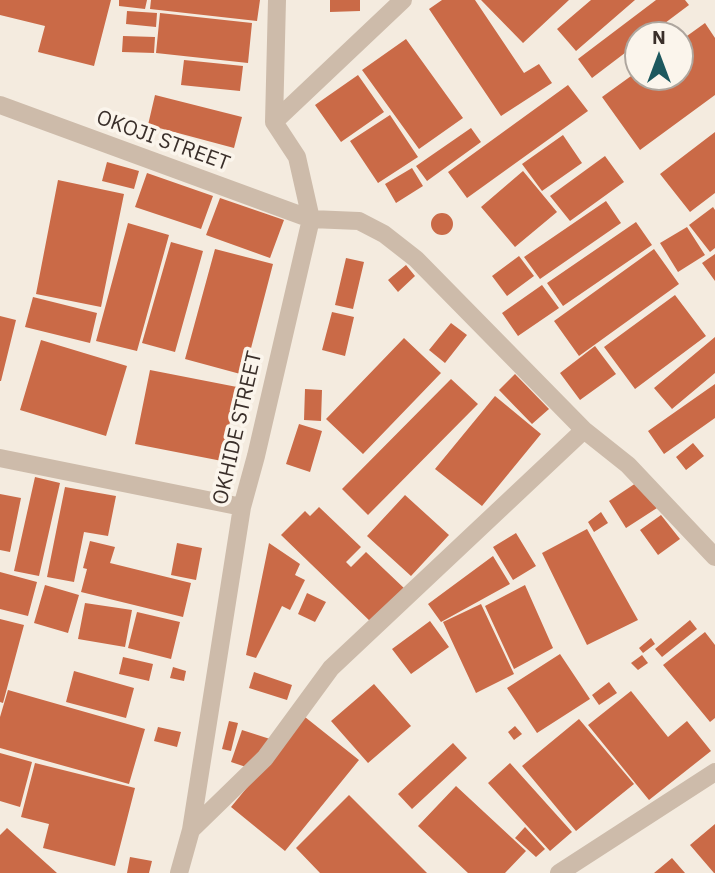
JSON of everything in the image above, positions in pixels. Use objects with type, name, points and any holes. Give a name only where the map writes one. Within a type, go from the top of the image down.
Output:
[{"type":"street","points":[[274,122],[277,0]]},
{"type":"street","points":[[274,122],[403,0]]},
{"type":"street","name":"OKOJI STREET","points":[[0,106],[311,219],[359,221],[384,234],[405,250],[584,430],[628,465],[715,557]]},
{"type":"street","name":"OKHIDE STREET","points":[[179,873],[191,830],[242,507],[311,219],[297,158],[274,122]]},
{"type":"street","points":[[191,830],[265,758],[331,668],[584,430]]},
{"type":"street","points":[[0,458],[242,507]]},
{"type":"street","points":[[559,873],[715,772]]},
{"type":"building","points":[[0,0],[111,0],[94,66],[38,52],[45,26],[0,15]]},
{"type":"building","points":[[119,0],[147,0],[145,9],[119,6]]},
{"type":"building","points":[[151,0],[260,0],[257,21],[150,9]]},
{"type":"building","points":[[330,0],[360,0],[360,11],[330,12]]},
{"type":"building","points":[[442,0],[475,0],[524,73],[539,64],[552,83],[501,116],[429,9]]},
{"type":"building","points":[[481,0],[569,0],[523,43]]},
{"type":"building","points":[[591,0],[635,0],[576,51],[557,29]]},
{"type":"building","points":[[656,0],[685,0],[689,5],[668,21],[628,21]]},
{"type":"building","points":[[127,11],[157,13],[156,27],[126,24]]},
{"type":"building","points":[[160,13],[252,23],[248,63],[156,53]]},
{"type":"building","points":[[705,23],[715,38],[715,95],[640,150],[602,97],[624,81],[624,91],[694,91],[694,31]]},
{"type":"building","points":[[624,24],[624,54],[592,78],[578,59]]},
{"type":"building","points":[[123,36],[155,37],[154,53],[122,52]]},
{"type":"building","points":[[406,39],[463,118],[419,149],[362,70]]},
{"type":"building","points":[[184,60],[243,66],[240,91],[181,85]]},
{"type":"building","points":[[358,75],[384,112],[341,142],[315,105]]},
{"type":"building","points":[[568,85],[588,111],[467,198],[448,172]]},
{"type":"building","points":[[155,95],[242,117],[234,148],[148,125]]},
{"type":"building","points":[[390,115],[418,157],[378,183],[350,141]]},
{"type":"building","points":[[471,128],[481,142],[427,181],[416,166]]},
{"type":"building","points":[[715,132],[715,193],[690,212],[660,174]]},
{"type":"building","points":[[563,135],[582,163],[542,191],[522,164]]},
{"type":"building","points":[[605,156],[624,182],[570,221],[550,196]]},
{"type":"building","points":[[107,162],[139,171],[134,189],[102,181]]},
{"type":"building","points":[[412,168],[423,186],[396,203],[385,184]]},
{"type":"building","points":[[523,171],[557,212],[515,247],[481,207]]},
{"type":"building","points":[[147,173],[213,196],[201,229],[135,207]]},
{"type":"building","points":[[58,180],[124,194],[101,307],[36,294]]},
{"type":"building","points":[[220,198],[284,220],[270,258],[206,235]]},
{"type":"building","points":[[606,201],[621,223],[540,279],[524,257]]},
{"type":"building","points":[[713,207],[715,248],[710,252],[689,225]]},
{"type":"building","points":[[442,213],[450,216],[453,224],[450,232],[442,235],[434,232],[431,224],[434,216]]},
{"type":"building","points":[[636,222],[652,245],[563,306],[547,283]]},
{"type":"building","points":[[128,223],[169,235],[137,351],[96,341]]},
{"type":"building","points":[[687,227],[705,255],[678,272],[660,243]]},
{"type":"building","points":[[171,242],[203,251],[175,352],[142,343]]},
{"type":"building","points":[[215,249],[273,264],[244,375],[185,359]]},
{"type":"building","points":[[654,249],[679,284],[579,356],[554,321]]},
{"type":"building","points":[[715,254],[715,281],[702,263]]},
{"type":"building","points":[[519,256],[534,276],[507,296],[492,276]]},
{"type":"building","points":[[346,258],[364,262],[353,309],[335,305]]},
{"type":"building","points":[[406,265],[415,276],[398,292],[388,280]]},
{"type":"building","points":[[542,285],[559,308],[518,336],[502,313]]},
{"type":"building","points":[[675,295],[706,336],[635,389],[604,347]]},
{"type":"building","points":[[33,297],[97,313],[90,343],[25,327]]},
{"type":"building","points":[[332,312],[354,317],[345,356],[322,350]]},
{"type":"building","points":[[0,316],[16,320],[1,381],[0,381]]},
{"type":"building","points":[[451,323],[467,335],[445,363],[429,350]]},
{"type":"building","points":[[715,337],[715,373],[672,409],[654,388]]},
{"type":"building","points":[[404,338],[441,373],[363,454],[326,419]]},
{"type":"building","points":[[41,340],[127,366],[106,436],[20,410]]},
{"type":"building","points":[[595,346],[616,374],[580,400],[560,373]]},
{"type":"building","points":[[150,370],[237,387],[222,461],[135,444]]},
{"type":"building","points":[[515,374],[549,409],[532,424],[499,390]]},
{"type":"building","points":[[451,379],[478,404],[368,515],[342,489]]},
{"type":"building","points":[[715,384],[715,418],[664,454],[648,431]]},
{"type":"building","points":[[305,389],[322,390],[321,421],[304,420]]},
{"type":"building","points":[[495,396],[541,434],[482,506],[435,469]]},
{"type":"building","points":[[299,424],[322,431],[310,472],[286,464]]},
{"type":"building","points":[[693,443],[704,456],[686,470],[676,457]]},
{"type":"building","points":[[35,477],[60,483],[39,576],[14,571]]},
{"type":"building","points":[[639,481],[657,508],[626,528],[609,501]]},
{"type":"building","points":[[65,487],[116,496],[108,536],[84,532],[74,582],[47,577]]},
{"type":"building","points":[[0,494],[21,498],[10,552],[0,550]]},
{"type":"building","points":[[405,495],[449,535],[411,576],[367,536]]},
{"type":"building","points":[[319,507],[361,547],[346,562],[351,567],[366,552],[406,590],[372,623],[281,535],[305,511],[310,516]]},
{"type":"building","points":[[601,512],[608,523],[594,532],[588,522]]},
{"type":"building","points":[[661,515],[680,539],[658,555],[640,530]]},
{"type":"building","points":[[587,529],[638,620],[587,645],[542,553]]},
{"type":"building","points":[[516,533],[536,566],[513,580],[493,547]]},
{"type":"building","points":[[90,541],[115,547],[110,563],[191,583],[183,617],[81,592],[87,569],[83,568]]},
{"type":"building","points":[[177,543],[202,548],[196,580],[171,575]]},
{"type":"building","points":[[269,543],[300,564],[295,575],[305,580],[290,610],[282,606],[256,658],[246,655]]},
{"type":"building","points":[[493,556],[510,584],[441,622],[428,604]]},
{"type":"building","points":[[0,572],[37,582],[28,616],[0,609]]},
{"type":"building","points":[[45,585],[79,595],[68,633],[34,623]]},
{"type":"building","points":[[525,585],[553,648],[514,669],[485,606]]},
{"type":"building","points":[[307,593],[326,602],[315,622],[298,614]]},
{"type":"building","points":[[85,603],[132,610],[125,647],[78,639]]},
{"type":"building","points":[[481,604],[514,674],[476,693],[443,622]]},
{"type":"building","points":[[137,612],[180,622],[171,659],[128,648]]},
{"type":"building","points":[[0,619],[24,625],[3,703],[0,702]]},
{"type":"building","points":[[690,620],[697,629],[662,657],[655,649]]},
{"type":"building","points":[[430,621],[449,647],[411,674],[392,649]]},
{"type":"building","points":[[705,632],[715,645],[715,718],[710,722],[663,665]]},
{"type":"building","points":[[651,638],[655,644],[643,653],[639,648]]},
{"type":"building","points":[[560,654],[590,699],[537,733],[507,688]]},
{"type":"building","points":[[642,655],[648,663],[638,670],[631,663]]},
{"type":"building","points":[[123,657],[153,664],[149,681],[119,674]]},
{"type":"building","points":[[173,667],[186,671],[184,681],[170,678]]},
{"type":"building","points":[[74,671],[134,688],[126,718],[66,702]]},
{"type":"building","points":[[254,672],[292,685],[287,700],[249,688]]},
{"type":"building","points":[[609,682],[617,693],[599,705],[592,695]]},
{"type":"building","points":[[374,684],[411,726],[368,763],[331,721]]},
{"type":"building","points":[[8,690],[145,729],[129,784],[0,748],[0,717]]},
{"type":"building","points":[[631,691],[668,737],[687,721],[711,751],[649,800],[588,725]]},
{"type":"building","points":[[305,717],[359,760],[285,851],[231,807]]},
{"type":"building","points":[[579,719],[634,784],[576,831],[522,766]]},
{"type":"building","points":[[229,721],[238,723],[231,751],[222,749]]},
{"type":"building","points":[[515,726],[522,734],[514,740],[508,732]]},
{"type":"building","points":[[158,727],[181,732],[177,747],[154,741]]},
{"type":"building","points":[[242,730],[270,739],[246,767],[231,762]]},
{"type":"building","points":[[453,743],[467,758],[412,809],[398,794]]},
{"type":"building","points":[[0,753],[32,762],[20,807],[0,801]]},
{"type":"building","points":[[35,763],[135,788],[115,866],[43,848],[49,824],[21,817]]},
{"type":"building","points":[[510,763],[572,832],[550,851],[488,783]]},
{"type":"building","points":[[456,786],[526,851],[505,873],[468,873],[418,826]]},
{"type":"building","points":[[349,795],[427,873],[320,873],[296,848]]},
{"type":"building","points":[[715,824],[715,873],[714,873],[690,845]]},
{"type":"building","points":[[525,827],[545,849],[536,857],[515,838]]},
{"type":"building","points":[[7,828],[57,873],[0,873],[0,835]]},
{"type":"building","points":[[130,857],[152,861],[149,873],[127,873]]},
{"type":"building","points":[[672,858],[685,873],[654,873]]}]
